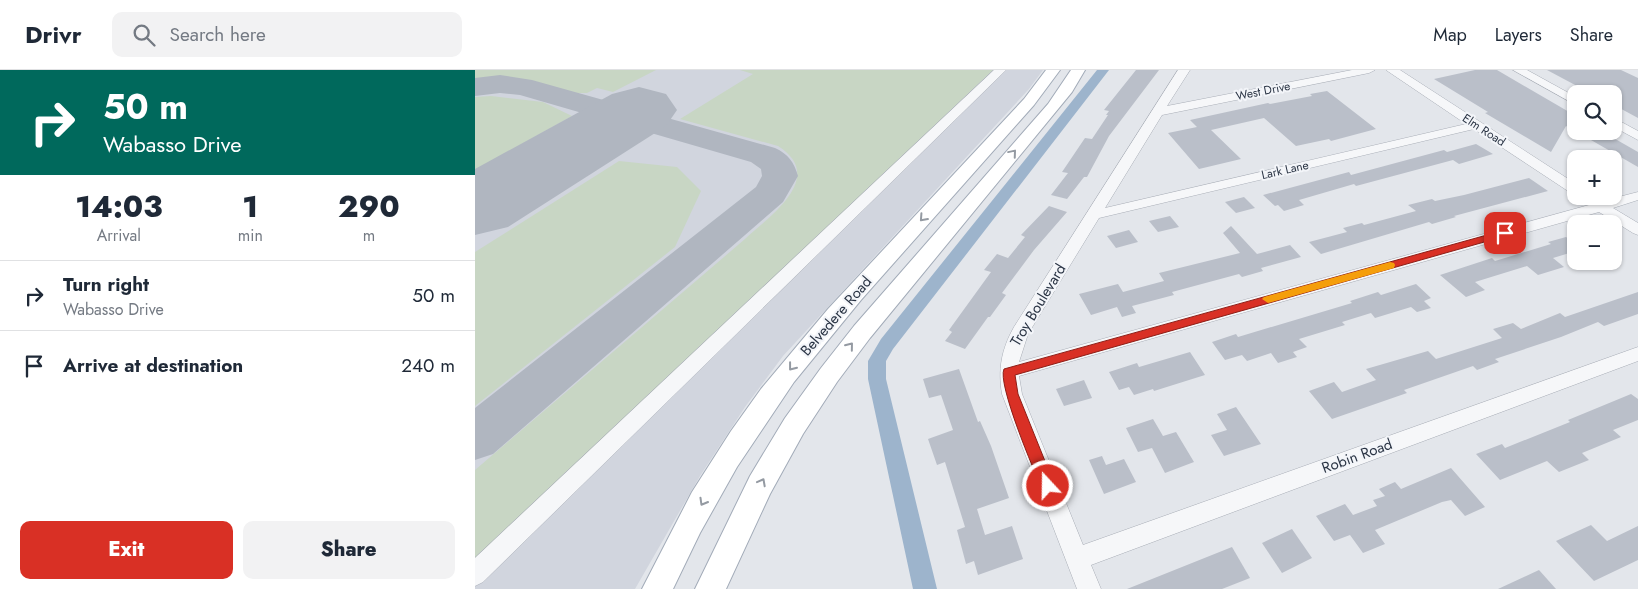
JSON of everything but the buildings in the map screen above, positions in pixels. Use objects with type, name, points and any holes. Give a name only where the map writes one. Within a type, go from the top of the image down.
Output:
[{"type":"main road","name":"Belvedere Road","points":[[657,589],[678,546],[717,477],[773,392],[826,324],[1029,102],[1045,84],[1053,70]]},
{"type":"main road","name":"Belvedere Road","points":[[710,589],[760,485],[812,399],[862,332],[1060,97],[1078,70]]},
{"type":"main road","points":[[955,182],[982,190]]},
{"type":"street","points":[[475,574],[1000,70]]},
{"type":"street","name":"Troy Boulevard","points":[[1089,589],[1012,394],[1009,372],[1011,351],[1020,332],[1184,70]]},
{"type":"street","name":"West Drive","points":[[1157,112],[1369,70]]},
{"type":"street","name":"Elm Road","points":[[1392,70],[1567,184]]},
{"type":"street","points":[[1519,70],[1567,97]]},
{"type":"street","name":"Lark Lane","points":[[1093,215],[1477,125]]},
{"type":"street","points":[[1622,127],[1638,136]]},
{"type":"street","points":[[1009,372],[1638,196]]},
{"type":"street","points":[[1601,206],[1638,230]]},
{"type":"street","name":"Robin Road","points":[[1077,559],[1635,359]]},
{"type":"shaded area","points":[[475,70],[1043,70],[1029,89],[783,356],[745,407],[700,476],[635,589],[475,589]]},
{"type":"green space","points":[[475,70],[656,70],[613,92],[597,88],[587,93],[577,93],[515,78],[475,81]]},
{"type":"green space","points":[[740,70],[993,70],[475,563],[475,470],[768,219],[779,208],[796,183],[797,170],[792,158],[778,146],[680,119],[753,74]]},
{"type":"green space","points":[[491,96],[543,102],[572,116],[475,170],[475,97]]},
{"type":"green space","points":[[619,161],[677,167],[701,191],[675,247],[475,406],[475,252]]},
{"type":"waterway","points":[[925,589],[877,379],[877,361],[887,344],[1103,70]]},
{"type":"taxiway","points":[[475,87],[500,84],[522,86],[763,155],[771,159],[778,166],[780,176],[770,194],[475,438]]},
{"type":"runway","points":[[475,207],[639,110]]},
{"type":"slow traffic","points":[[1268,299],[1390,265]]},
{"type":"route","points":[[1048,486],[1012,394],[1009,372],[1505,233]]}]
